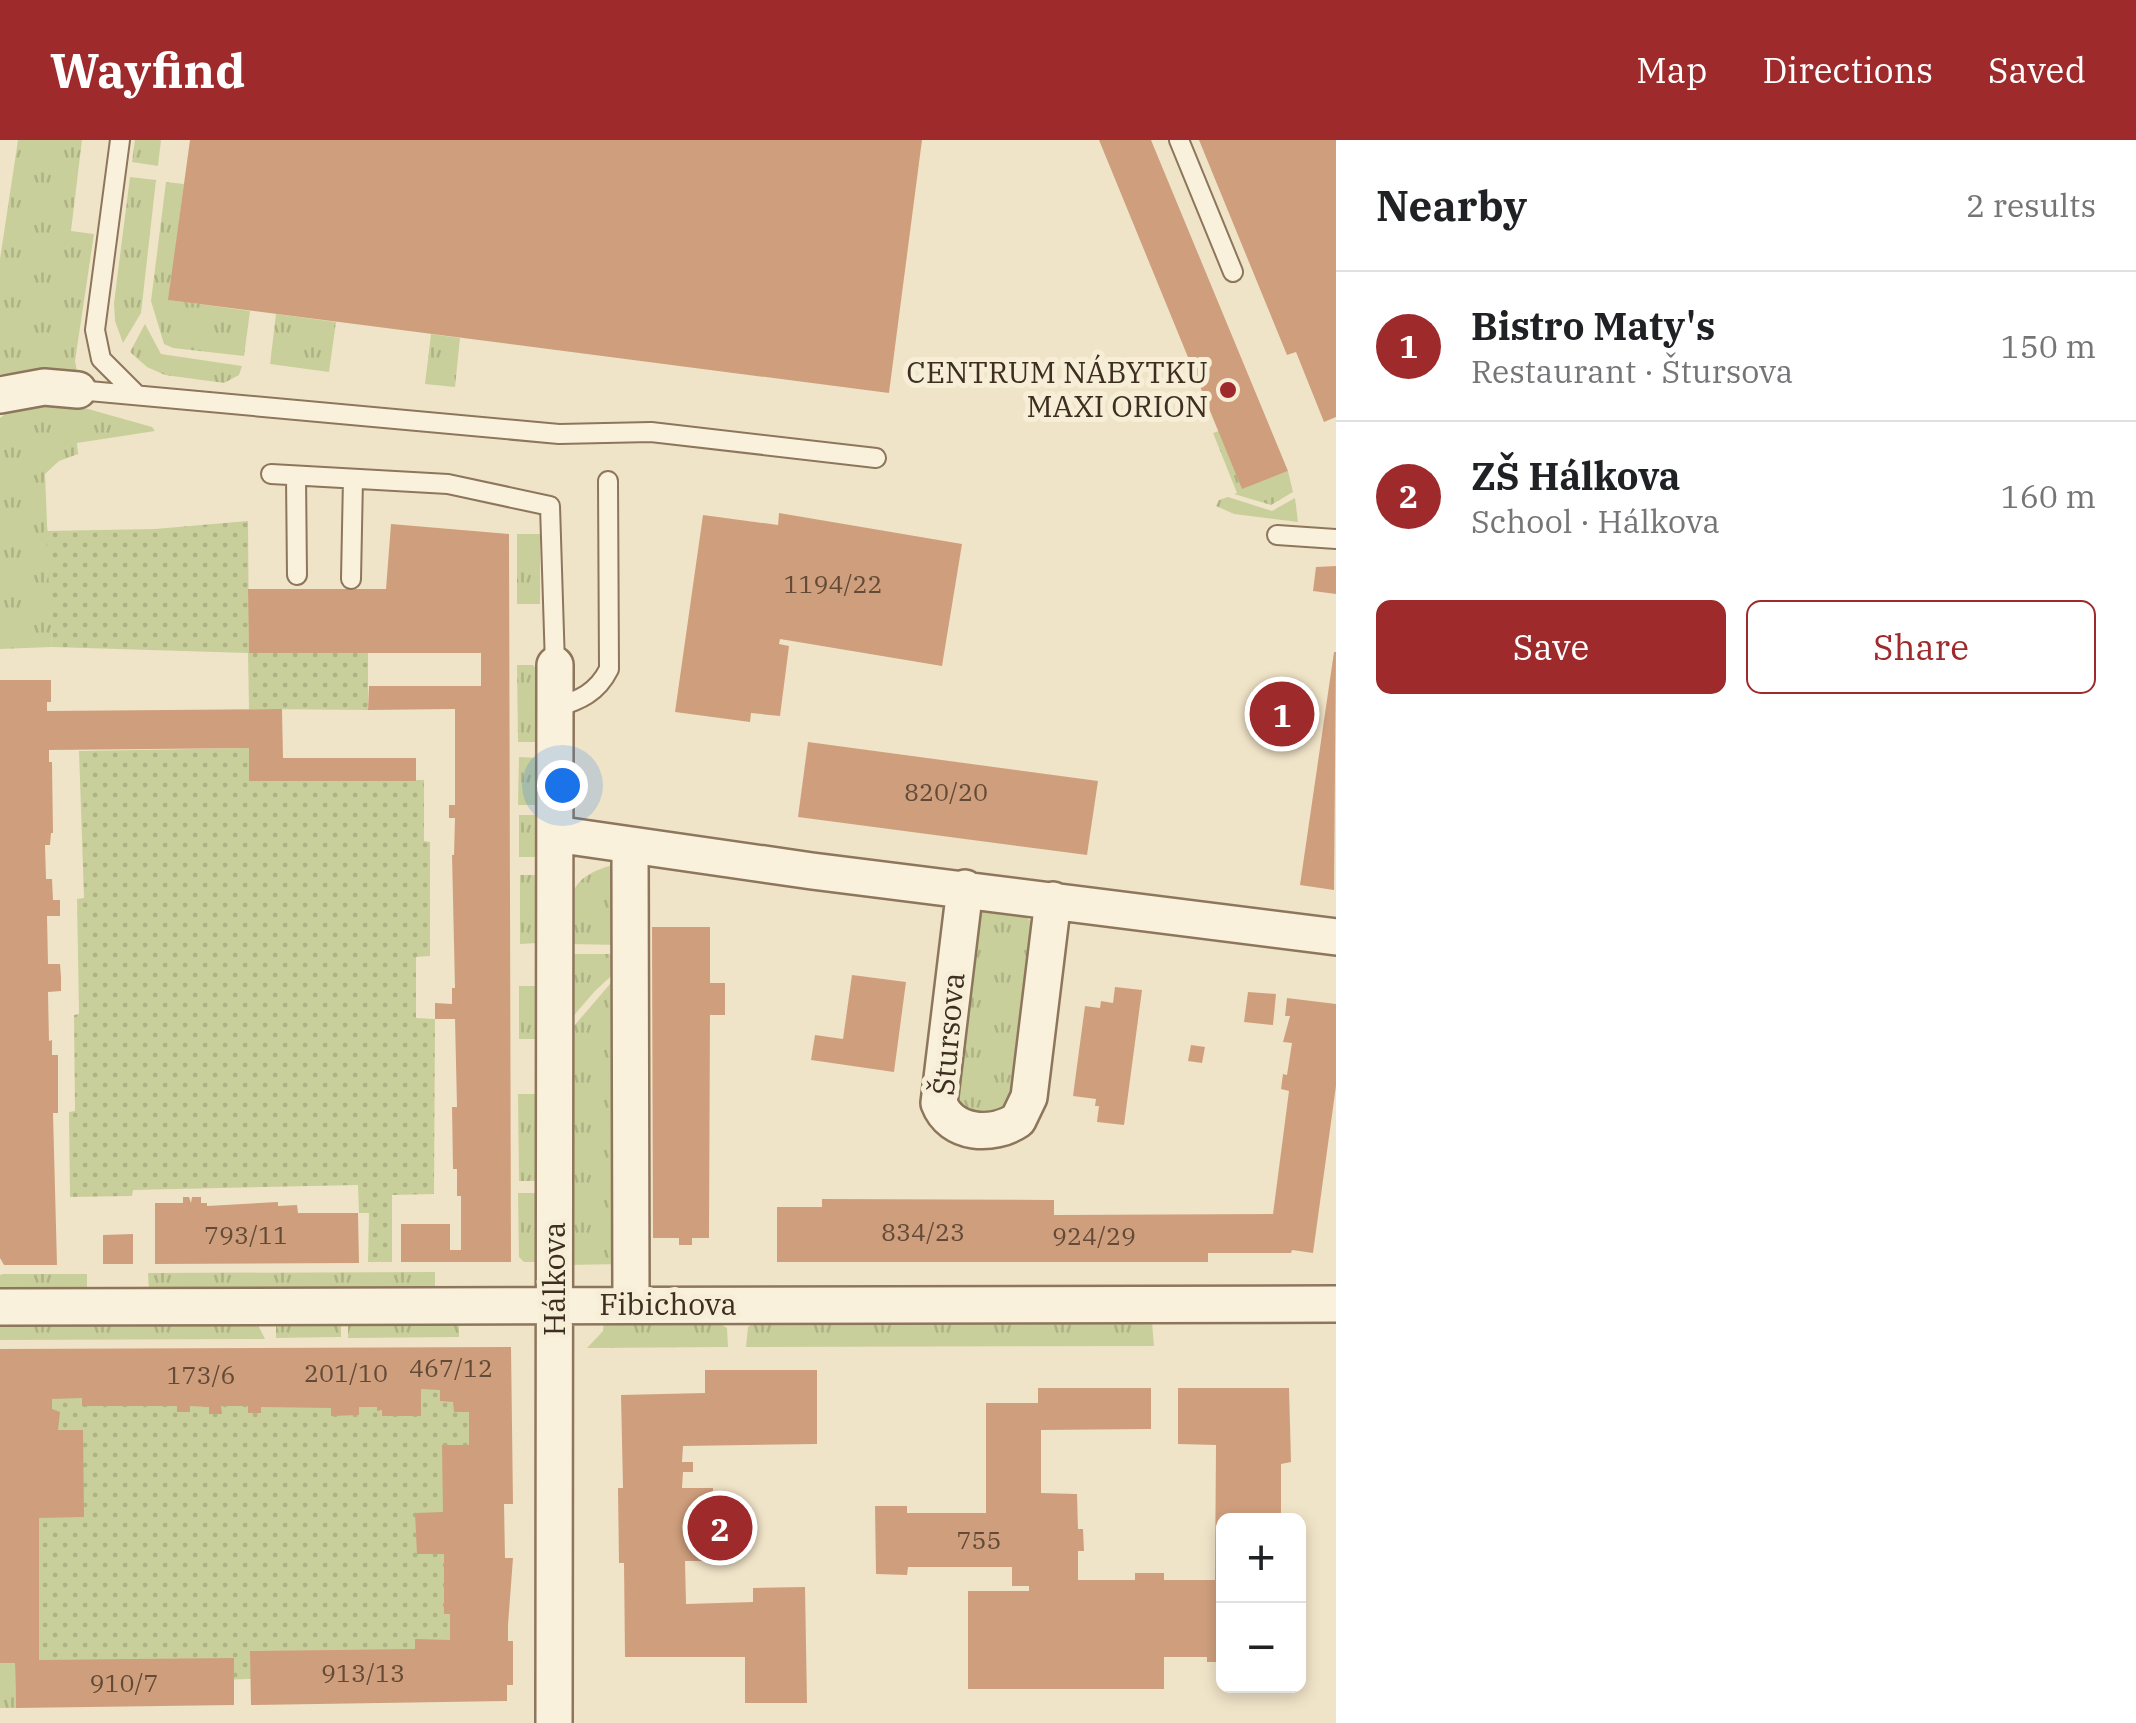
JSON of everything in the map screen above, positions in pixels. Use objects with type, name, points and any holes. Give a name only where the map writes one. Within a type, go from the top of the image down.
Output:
[{"type":"street","points":[[0,395],[44,387],[78,390]]},
{"type":"street","name":"Hálkova","points":[[554,665],[554,1723]]},
{"type":"street","points":[[555,834],[630,847],[1336,937]]},
{"type":"street","points":[[630,847],[631,1305]]},
{"type":"street","name":"Štursova","points":[[965,888],[939,1103],[943,1114],[959,1126],[993,1132],[1018,1120],[1029,1098],[1054,900]]},
{"type":"street","name":"Fibichova","points":[[0,1307],[1336,1304]]},
{"type":"lane","points":[[120,140],[94,330],[101,360],[135,393]]},
{"type":"lane","points":[[1179,140],[1233,272]]},
{"type":"lane","points":[[78,390],[558,434],[650,432],[876,458]]},
{"type":"lane","points":[[271,474],[448,484],[550,506],[554,665]]},
{"type":"lane","points":[[296,476],[298,576]]},
{"type":"lane","points":[[351,579],[353,479]]},
{"type":"lane","points":[[555,708],[577,702],[596,690],[609,668],[608,481]]},
{"type":"lane","points":[[1277,535],[1336,539]]},
{"type":"green space","points":[[18,140],[82,140],[71,231],[94,234],[75,361],[78,376],[63,372],[0,374],[0,259]]},
{"type":"green space","points":[[135,140],[161,140],[158,166],[132,162]]},
{"type":"green space","points":[[130,177],[156,180],[141,313],[123,343],[114,303]]},
{"type":"green space","points":[[166,182],[184,184],[169,300],[250,311],[244,356],[164,344],[151,301]]},
{"type":"green space","points":[[276,314],[336,322],[329,372],[270,364]]},
{"type":"green space","points":[[145,324],[161,354],[242,366],[239,375],[224,383],[165,375],[147,367],[130,352]]},
{"type":"green space","points":[[431,334],[460,338],[455,387],[425,384]]},
{"type":"green space","points":[[67,403],[155,431],[77,443],[78,454],[59,461],[45,474],[52,647],[0,649],[0,418],[11,410]]},
{"type":"green space","points":[[1219,431],[1242,488],[1288,471],[1293,492],[1271,505],[1234,494],[1237,493],[1213,433]]},
{"type":"green space","points":[[1228,497],[1272,511],[1295,498],[1298,522],[1234,514],[1216,506]]},
{"type":"green space","points":[[248,521],[249,652],[368,652],[368,710],[249,709],[248,653],[52,647],[46,531],[155,529]]},
{"type":"green space","points":[[517,534],[540,534],[540,604],[517,604]]},
{"type":"green space","points":[[517,665],[533,665],[538,671],[539,742],[518,742]]},
{"type":"green space","points":[[249,748],[250,781],[424,780],[424,841],[430,842],[430,956],[416,957],[416,1018],[435,1019],[434,1194],[392,1195],[392,1262],[368,1262],[369,1213],[359,1213],[358,1185],[133,1190],[132,1196],[70,1197],[69,1112],[75,1111],[74,1015],[79,1014],[77,899],[84,898],[79,751]]},
{"type":"green space","points":[[519,757],[539,758],[538,805],[518,805]]},
{"type":"green space","points":[[519,815],[539,815],[538,857],[519,857]]},
{"type":"green space","points":[[613,865],[621,945],[569,944],[570,904],[578,884],[597,870]]},
{"type":"green space","points":[[520,875],[539,875],[538,943],[520,944]]},
{"type":"green space","points":[[992,909],[1024,916],[1038,931],[1017,1102],[1003,1119],[953,1111],[979,913]]},
{"type":"green space","points":[[569,954],[621,954],[621,967],[569,1021]]},
{"type":"green space","points":[[616,977],[621,1264],[569,1265],[568,1033]]},
{"type":"green space","points":[[519,986],[538,986],[538,1039],[519,1039]]},
{"type":"green space","points":[[518,1094],[539,1094],[539,1181],[519,1181]]},
{"type":"green space","points":[[518,1193],[538,1193],[539,1262],[524,1262],[519,1257]]},
{"type":"green space","points":[[435,1272],[435,1290],[149,1292],[148,1273]]},
{"type":"green space","points":[[3,1274],[87,1274],[87,1291],[0,1293]]},
{"type":"green space","points":[[604,1319],[714,1320],[727,1328],[728,1347],[587,1348],[603,1331]]},
{"type":"green space","points":[[863,1319],[864,1323],[900,1325],[901,1320],[1152,1322],[1154,1346],[746,1347],[748,1327],[757,1320]]},
{"type":"green space","points":[[341,1321],[341,1337],[276,1338],[276,1322]]},
{"type":"green space","points":[[459,1321],[459,1337],[348,1338],[348,1322]]},
{"type":"green space","points":[[0,1322],[257,1323],[265,1339],[0,1340]]},
{"type":"green space","points":[[490,1370],[492,1671],[34,1686],[23,1372]]},
{"type":"green space","points":[[0,1663],[15,1663],[16,1708],[0,1708]]},
{"type":"building","points":[[190,140],[922,140],[889,393],[168,300]]},
{"type":"building","points":[[1099,140],[1151,140],[1288,471],[1242,489]]},
{"type":"building","points":[[1199,140],[1336,140],[1336,417],[1324,422],[1296,352],[1287,355]]},
{"type":"building","points":[[779,513],[962,544],[942,666],[780,639],[779,644],[789,646],[780,716],[751,713],[750,722],[675,712],[703,515],[778,525]]},
{"type":"building","points":[[391,524],[509,534],[511,1262],[401,1262],[401,1224],[450,1224],[450,1250],[461,1250],[461,1196],[457,1196],[457,1169],[453,1169],[452,1107],[457,1107],[455,1019],[435,1019],[435,1003],[452,1004],[455,988],[455,818],[449,818],[449,805],[455,805],[455,709],[368,710],[369,686],[481,686],[481,653],[249,653],[248,589],[386,589]]},
{"type":"building","points":[[1336,566],[1336,594],[1313,591],[1316,567]]},
{"type":"building","points":[[1336,652],[1334,890],[1300,885]]},
{"type":"building","points":[[0,680],[51,680],[47,711],[282,709],[283,758],[416,758],[416,781],[249,781],[249,748],[49,750],[53,833],[50,845],[45,845],[46,879],[52,879],[53,900],[60,900],[60,916],[47,916],[48,964],[60,964],[61,977],[61,991],[48,992],[49,1041],[52,1040],[52,1055],[58,1055],[58,1113],[53,1113],[57,1265],[4,1265],[0,1258]]},
{"type":"building","points":[[1269,698],[1298,701],[1294,730],[1266,726]]},
{"type":"building","points":[[808,742],[1098,781],[1087,855],[798,817]]},
{"type":"building","points":[[652,927],[710,927],[710,983],[725,983],[725,1015],[710,1015],[709,1238],[692,1238],[692,1245],[679,1245],[679,1238],[653,1238]]},
{"type":"building","points":[[852,975],[906,982],[894,1072],[811,1060],[815,1035],[843,1039]]},
{"type":"building","points":[[1115,987],[1142,990],[1124,1125],[1097,1122],[1096,1099],[1073,1096],[1085,1006],[1100,1008],[1101,1001],[1113,1003]]},
{"type":"building","points":[[1248,992],[1276,994],[1273,1025],[1244,1022]]},
{"type":"building","points":[[1287,998],[1336,1004],[1336,1086],[1313,1253],[1208,1253],[1208,1262],[777,1262],[777,1207],[822,1207],[822,1199],[1054,1200],[1054,1215],[1273,1214],[1289,1091],[1281,1089],[1292,1043],[1283,1042],[1290,1016],[1285,1016]]},
{"type":"building","points":[[1191,1045],[1205,1047],[1202,1063],[1188,1061]]},
{"type":"building","points":[[183,1197],[189,1197],[191,1203],[192,1197],[201,1197],[201,1203],[207,1206],[278,1202],[278,1206],[297,1205],[298,1213],[358,1213],[359,1263],[155,1264],[155,1203],[183,1203]]},
{"type":"building","points":[[133,1234],[133,1264],[103,1264],[103,1235]]},
{"type":"building","points":[[511,1347],[513,1504],[504,1504],[505,1558],[513,1558],[508,1641],[513,1641],[513,1685],[507,1685],[507,1701],[251,1705],[250,1651],[415,1649],[415,1639],[450,1640],[450,1614],[444,1614],[444,1554],[417,1554],[415,1513],[443,1512],[442,1445],[469,1445],[469,1412],[454,1412],[453,1402],[440,1401],[440,1390],[421,1389],[421,1416],[382,1416],[377,1407],[359,1407],[359,1415],[331,1416],[331,1408],[261,1407],[261,1413],[248,1413],[248,1406],[221,1406],[222,1414],[209,1414],[209,1407],[190,1406],[190,1412],[177,1412],[177,1406],[82,1406],[82,1398],[52,1399],[52,1409],[60,1412],[58,1430],[83,1430],[84,1517],[39,1518],[39,1660],[234,1658],[234,1705],[16,1708],[15,1663],[0,1663],[0,1349]]},
{"type":"building","points":[[705,1370],[817,1370],[817,1444],[683,1446],[682,1462],[693,1462],[693,1472],[683,1472],[682,1488],[713,1488],[714,1561],[685,1561],[686,1604],[753,1602],[753,1588],[805,1587],[807,1703],[745,1703],[745,1657],[625,1657],[624,1563],[619,1563],[618,1488],[623,1488],[621,1395],[705,1393]]},
{"type":"building","points":[[1038,1388],[1151,1388],[1151,1429],[1041,1430],[1041,1493],[1077,1494],[1078,1529],[1083,1529],[1084,1551],[1078,1551],[1078,1580],[1135,1580],[1135,1573],[1164,1573],[1164,1580],[1215,1580],[1216,1445],[1178,1444],[1178,1388],[1289,1388],[1291,1462],[1281,1464],[1281,1513],[1216,1513],[1216,1662],[1207,1662],[1207,1657],[1164,1657],[1164,1689],[968,1689],[968,1591],[1029,1591],[1029,1586],[1012,1586],[1012,1567],[908,1567],[907,1575],[876,1574],[875,1506],[907,1506],[907,1513],[986,1513],[986,1403],[1038,1403]]},
{"type":"place","name":"CENTRUM NÁBYTKU MAXI ORION","points":[[1228,390]]},
{"type":"place","name":"Bistro Maty's","points":[[1282,714]]},
{"type":"place","name":"ZŠ Hálkova","points":[[720,1528]]}]
